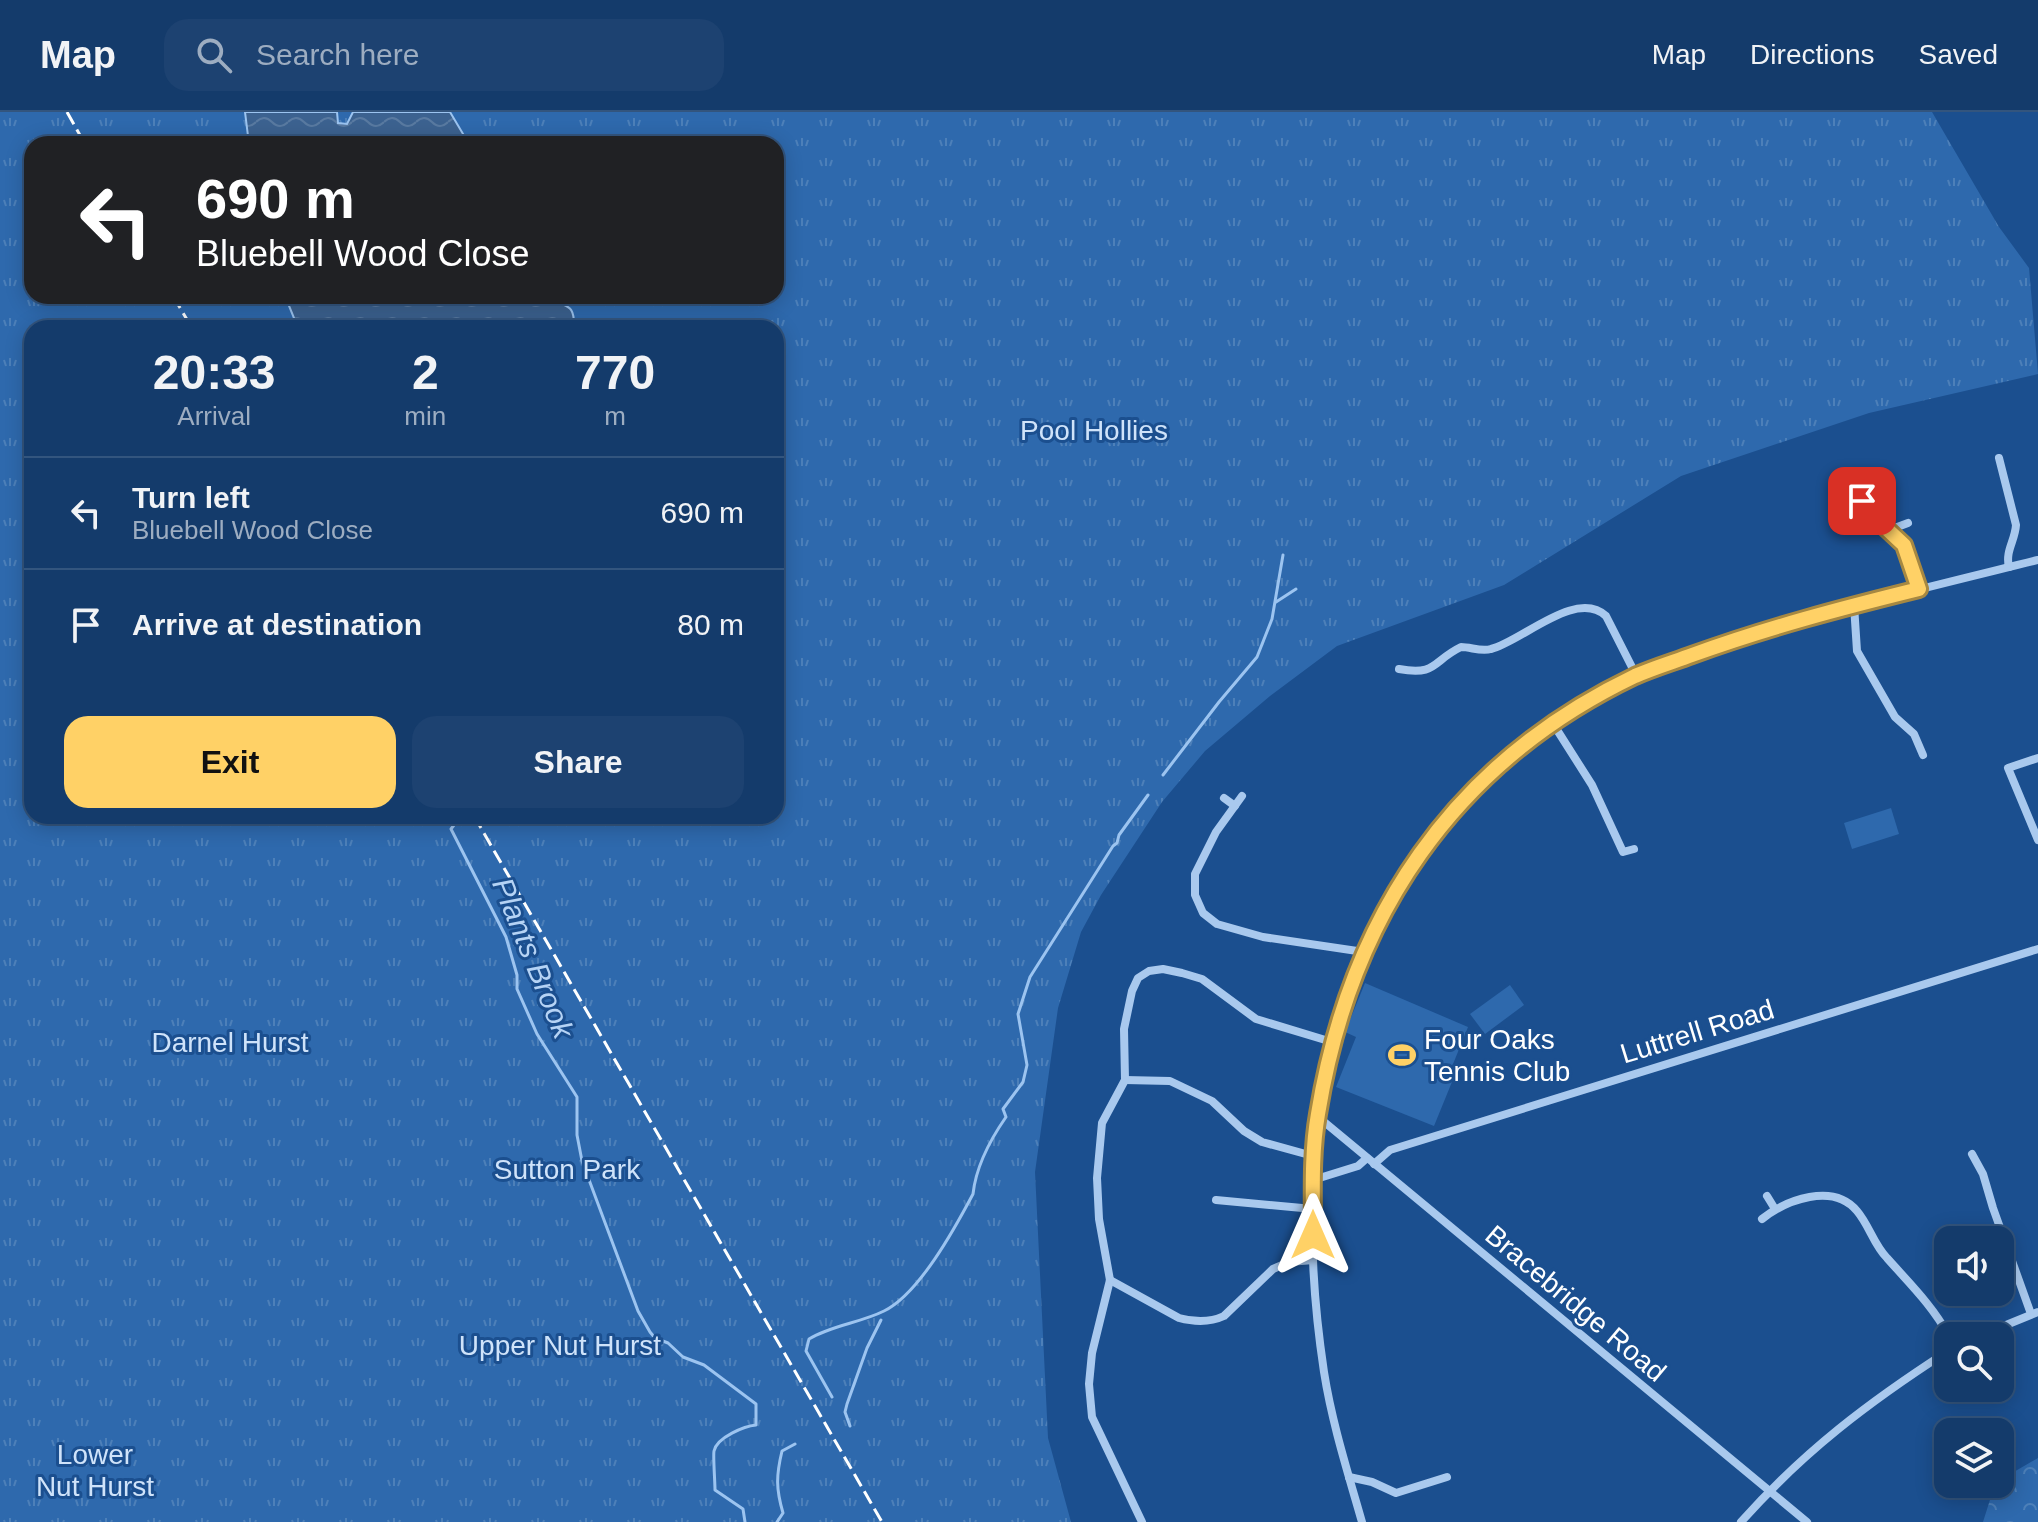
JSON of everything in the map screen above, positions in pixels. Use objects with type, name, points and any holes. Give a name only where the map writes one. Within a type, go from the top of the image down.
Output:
[{"type":"street","points":[[1999,458],[2016,525],[2007,555],[2009,567]]},
{"type":"street","points":[[1832,488],[1858,489],[1873,516],[1908,550],[1919,589]]},
{"type":"street","points":[[1889,530],[1908,523]]},
{"type":"street","points":[[1362,1522],[1325,1374],[1313,1260],[1313,1156],[1317,1116],[1332,1042],[1355,971],[1395,889],[1459,804],[1552,722],[1636,675],[1732,640],[1854,605],[2038,560]]},
{"type":"street","points":[[1854,605],[1857,651],[1895,717],[1914,734],[1923,755]]},
{"type":"street","points":[[1399,669],[1418,672],[1427,669],[1461,647],[1489,650],[1544,621],[1590,608],[1600,610],[1606,616],[1636,675]]},
{"type":"street","points":[[1552,722],[1592,785],[1623,852],[1634,849]]},
{"type":"street","points":[[2038,758],[2008,768],[2038,840]]},
{"type":"street","points":[[1242,796],[1216,832],[1195,874],[1195,895],[1203,913],[1217,924],[1263,937],[1364,952]]},
{"type":"street","points":[[1224,798],[1235,806]]},
{"type":"street","name":"Luttrell Road","points":[[1313,1180],[1371,1161],[1390,1150],[2038,949]]},
{"type":"street","points":[[1142,1522],[1092,1417],[1089,1384],[1092,1353],[1110,1280],[1099,1219],[1097,1178],[1102,1123],[1125,1080],[1124,1029],[1138,978],[1149,971],[1163,969],[1202,979],[1256,1019],[1332,1042]]},
{"type":"street","points":[[1125,1080],[1170,1081],[1212,1101],[1244,1131],[1262,1142],[1313,1156]]},
{"type":"street","name":"Bracebridge Road","points":[[1317,1116],[1807,1522]]},
{"type":"street","points":[[1972,1154],[1983,1174],[2034,1313],[2012,1322]]},
{"type":"street","points":[[1762,1219],[1775,1209],[1811,1197],[1823,1195],[1845,1201],[1856,1209],[1884,1256],[1928,1302],[1940,1322]]},
{"type":"street","points":[[1767,1196],[1775,1209]]},
{"type":"street","points":[[1216,1200],[1313,1209]]},
{"type":"street","points":[[1110,1280],[1179,1318],[1205,1321],[1224,1316],[1280,1265],[1313,1260]]},
{"type":"street","points":[[1741,1522],[1811,1450],[1878,1396],[1934,1360]]},
{"type":"street","points":[[1349,1477],[1372,1482],[1396,1493],[1447,1477]]},
{"type":"green space","name":"Sutton Park","points":[[0,112],[1932,112],[1999,227],[2029,268],[2038,374],[1869,413],[1681,476],[1504,585],[1337,646],[1270,696],[1205,751],[1162,802],[1101,895],[1081,932],[1058,1008],[1035,1172],[1048,1438],[1071,1522],[0,1522]]},
{"type":"green space","points":[[1891,808],[1899,834],[1852,849],[1844,823]]},
{"type":"green space","name":"Four Oaks Tennis Club","points":[[1365,983],[1468,1027],[1449,1074],[1454,1077],[1434,1126],[1336,1087],[1356,1037],[1345,1032]]},
{"type":"green space","name":"Four Oaks Tennis Club","points":[[1510,985],[1524,1005],[1485,1034],[1470,1014]]},
{"type":"green space","points":[[2038,1458],[2038,1522],[1983,1522],[1991,1498],[2014,1498],[2014,1472]]},
{"type":"water","points":[[245,112],[337,112],[338,123],[347,124],[353,112],[450,112],[464,136],[248,136]]},
{"type":"water","points":[[288,304],[563,304],[570,309],[574,319],[574,320],[295,320]]},
{"type":"waterway","points":[[1163,775],[1257,657],[1272,619],[1283,555]]},
{"type":"waterway","points":[[1276,602],[1296,589]]},
{"type":"waterway","points":[[832,1397],[806,1351],[809,1339],[875,1315],[897,1302],[923,1275],[946,1241],[973,1194],[985,1154],[1006,1117],[1003,1109],[1023,1082],[1027,1065],[1018,1014],[1030,977],[1117,843],[1119,835],[1148,795]]},
{"type":"waterway","name":"Plants Brook","points":[[454,825],[451,829],[506,937],[517,975],[517,989],[537,1034],[577,1097],[577,1135],[582,1161],[638,1311],[655,1338],[668,1343],[683,1357],[704,1365],[756,1404],[756,1425],[726,1437],[714,1451],[715,1490],[743,1509],[745,1522]]},
{"type":"waterway","points":[[850,1426],[845,1412],[847,1404],[867,1348],[881,1320]]},
{"type":"waterway","points":[[777,1522],[783,1513],[778,1482],[782,1451],[795,1444]]},
{"type":"railway","points":[[67,112],[80,136]]},
{"type":"railway","points":[[178,304],[187,320]]},
{"type":"railway","points":[[479,824],[882,1522]]},
{"type":"place","name":"Four Oaks Tennis Club","points":[[1402,1055]]},
{"type":"route","points":[[1313,1235],[1313,1156],[1317,1116],[1332,1042],[1355,971],[1395,889],[1438,829],[1459,804],[1552,722],[1636,675],[1732,640],[1919,589],[1904,545],[1873,516],[1862,501]]},
{"type":"park label","name":"Pool Hollies","points":[[1094,430]]},
{"type":"park label","name":"Darnel Hurst","points":[[230,1042]]},
{"type":"park label","name":"Upper Nut Hurst","points":[[560,1345]]},
{"type":"park label","name":"Lower Nut Hurst","points":[[95,1470]]}]
